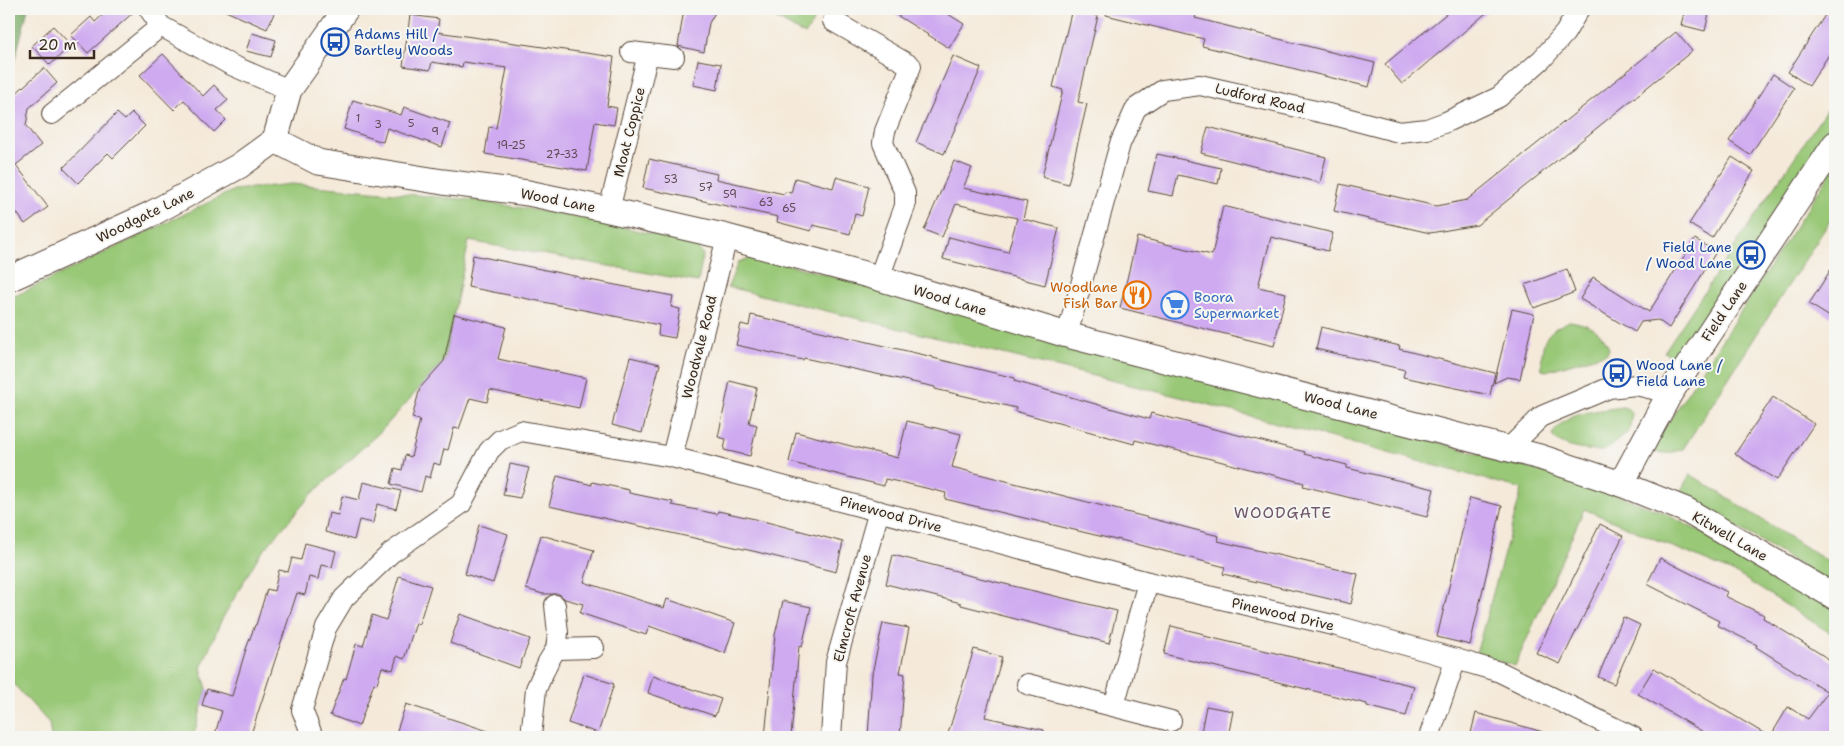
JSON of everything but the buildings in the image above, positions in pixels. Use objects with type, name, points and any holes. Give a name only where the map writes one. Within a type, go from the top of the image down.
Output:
[{"type":"street","points":[[149,9],[161,26],[229,64],[289,90]]},
{"type":"street","points":[[274,140],[289,90],[346,9]]},
{"type":"street","name":"Ludford Road","points":[[1067,335],[1120,144],[1136,108],[1163,90],[1200,85],[1399,132],[1427,129],[1499,97],[1542,59],[1565,33],[1579,9]]},
{"type":"street","points":[[833,21],[911,66],[885,131],[883,143],[905,193],[905,206],[879,278]]},
{"type":"street","points":[[52,114],[161,26]]},
{"type":"street","name":"Moat Coppice","points":[[609,210],[640,53],[674,57]]},
{"type":"street","name":"Wood Lane","points":[[274,140],[318,162],[443,182],[528,193],[727,237],[879,278],[1067,335],[1540,457],[1621,484]]},
{"type":"street","name":"Woodgate Lane","points":[[9,279],[151,214],[240,166],[274,140]]},
{"type":"street","name":"Field Lane","points":[[1621,484],[1670,393],[1835,144]]},
{"type":"street","name":"Woodvale Road","points":[[672,457],[727,237]]},
{"type":"street","points":[[1508,449],[1542,416],[1609,388],[1636,385],[1670,393]]},
{"type":"street","name":"Pinewood Drive","points":[[313,737],[302,710],[326,628],[344,598],[391,553],[461,504],[489,451],[500,440],[521,431],[672,457],[1148,582],[1337,626],[1500,672],[1634,737]]},
{"type":"street","name":"Kitwell Lane","points":[[1621,484],[1686,510],[1835,597]]},
{"type":"street","name":"Elmcroft Avenue","points":[[831,737],[836,662],[879,511]]},
{"type":"street","points":[[1114,706],[1148,582]]},
{"type":"street","points":[[531,737],[536,689],[556,649],[558,633],[555,606]]},
{"type":"street","points":[[556,649],[594,648]]},
{"type":"street","points":[[1429,737],[1456,659]]},
{"type":"street","points":[[1027,684],[1171,721]]},
{"type":"green space","points":[[9,9],[28,9],[9,82]]},
{"type":"green space","points":[[760,9],[821,9],[805,35]]},
{"type":"green space","points":[[1835,97],[1835,128],[1679,362],[1664,352]]},
{"type":"green space","points":[[1835,166],[1835,213],[1683,449],[1670,453],[1657,453],[1653,446]]},
{"type":"green space","points":[[292,184],[473,200],[584,218],[695,244],[703,255],[698,282],[469,241],[444,361],[382,430],[312,494],[258,557],[221,621],[201,668],[207,689],[193,737],[51,737],[49,723],[9,679],[9,299],[234,190]]},
{"type":"green space","points":[[757,256],[1315,407],[1601,489],[1662,512],[1762,564],[1835,610],[1835,636],[1737,574],[1584,509],[1515,666],[1476,654],[1522,489],[1180,397],[728,287],[738,262]]},
{"type":"green space","points":[[1570,321],[1589,326],[1599,333],[1609,349],[1607,353],[1546,371],[1542,370],[1543,346],[1549,334]]},
{"type":"green space","points":[[1623,407],[1632,414],[1629,431],[1604,451],[1583,450],[1562,444],[1552,436],[1564,421],[1573,417],[1592,411]]},
{"type":"green space","points":[[1690,474],[1835,566],[1835,586],[1680,492]]},
{"type":"place","name":"Adams Hill / Bartley Woods","points":[[335,42]]},
{"type":"place","name":"Field Lane / Wood Lane","points":[[1751,255]]},
{"type":"place","name":"Woodlane Fish Bar","points":[[1137,295]]},
{"type":"place","name":"Boora Supermarket","points":[[1175,305]]},
{"type":"place","name":"Wood Lane / Field Lane","points":[[1617,373]]},
{"type":"district","name":"WOODGATE","points":[[1283,512]]}]
